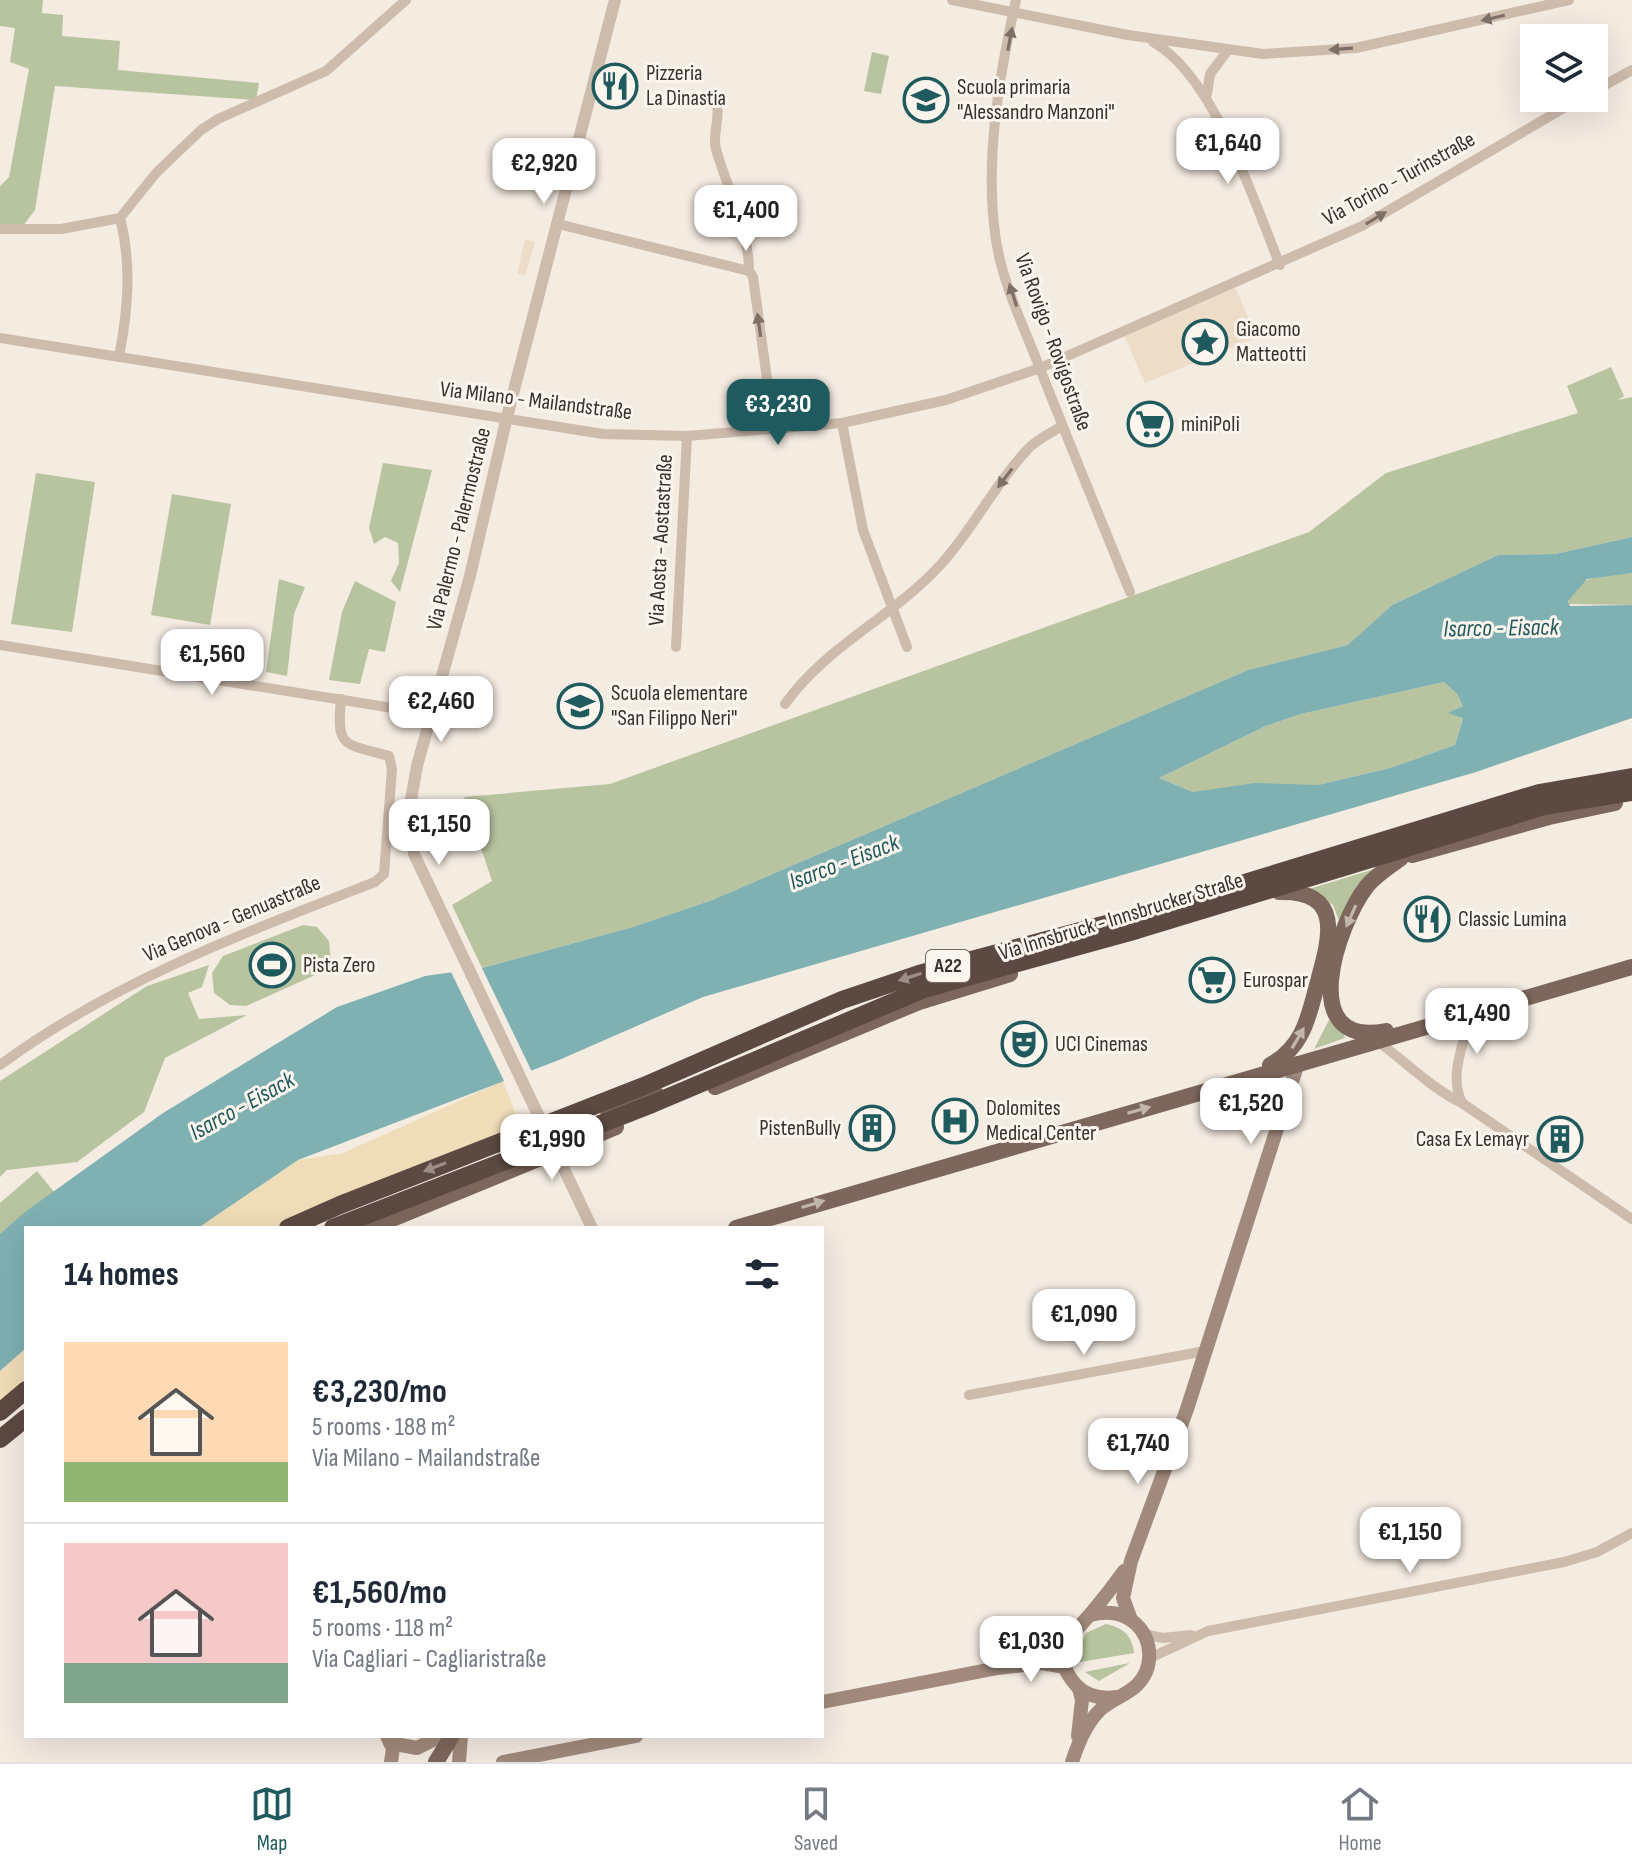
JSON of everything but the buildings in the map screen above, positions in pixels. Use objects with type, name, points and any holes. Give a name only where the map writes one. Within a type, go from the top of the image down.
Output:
[{"type":"highway","name":"A22","points":[[293,1226],[619,1096],[842,1000],[919,974],[1133,917],[1539,793],[1632,777]]},
{"type":"highway","name":"A22","points":[[338,1226],[652,1104],[924,989],[1137,930],[1544,806],[1632,792]]},
{"type":"highway","points":[[0,1412],[24,1392]]},
{"type":"highway","points":[[0,1439],[24,1420]]},
{"type":"main road","name":"Via Innsbruck - Innsbrucker Straße","points":[[374,1226],[443,1195],[919,1002],[1279,892],[1549,817],[1632,801]]},
{"type":"main road","points":[[1401,858],[1368,885],[1348,918],[1332,972],[1330,1005],[1338,1019],[1366,1032],[1423,1027]]},
{"type":"main road","points":[[1236,1082],[1278,1061],[1297,1044],[1329,942],[1330,921],[1324,910],[1310,896],[1279,892]]},
{"type":"main road","points":[[736,1226],[1632,967]]},
{"type":"main road","points":[[1072,1762],[1078,1744],[1094,1717],[1117,1697],[1136,1687],[1145,1676],[1150,1658],[1144,1634],[1131,1620],[1123,1598],[1131,1561],[1205,1351],[1298,1063]]},
{"type":"main road","points":[[1236,1082],[1266,1085],[1283,1105]]},
{"type":"main road","points":[[443,1195],[474,1162],[618,1105],[667,1092],[699,1093]]},
{"type":"main road","points":[[0,1447],[24,1428]]},
{"type":"main road","points":[[998,1668],[1069,1634],[1090,1615],[1131,1561]]},
{"type":"main road","points":[[1090,1615],[1114,1613],[1131,1620]]},
{"type":"main road","points":[[1069,1634],[1065,1645],[1066,1667],[1079,1688],[1082,1700],[1078,1744]]},
{"type":"main road","points":[[824,1702],[998,1668],[1041,1663],[1066,1667]]},
{"type":"main road","points":[[1079,1688],[1096,1696],[1117,1697]]},
{"type":"main road","points":[[391,1762],[388,1739],[417,1748],[437,1738]]},
{"type":"main road","points":[[436,1762],[451,1738]]},
{"type":"main road","points":[[461,1738],[462,1759]]},
{"type":"main road","points":[[503,1762],[626,1738]]},
{"type":"street","points":[[0,229],[61,229],[120,218],[156,173],[201,130],[218,119],[326,71],[406,0]]},
{"type":"street","name":"Via Palermo - Palermostraße","points":[[590,1223],[414,854],[410,805],[430,714],[470,576],[506,421],[615,0]]},
{"type":"street","points":[[952,0],[1146,38],[1263,54],[1356,48],[1565,1]]},
{"type":"street","name":"Via Rovigo - Rovigostraße","points":[[1016,0],[995,121],[992,192],[996,242],[1062,426],[1130,592]]},
{"type":"street","points":[[1146,38],[1171,52],[1207,94],[1280,265]]},
{"type":"street","points":[[1207,94],[1210,74],[1228,50]]},
{"type":"street","points":[[1608,83],[1632,70]]},
{"type":"street","points":[[693,97],[717,105],[715,146],[728,179],[749,257],[774,430]]},
{"type":"street","name":"Via Torino - Turinstraße","points":[[1040,368],[1280,265],[1362,226],[1557,112]]},
{"type":"street","points":[[119,357],[128,301],[126,241],[120,218]]},
{"type":"street","points":[[558,224],[749,271]]},
{"type":"street","name":"Via Milano - Mailandstraße","points":[[0,338],[506,421],[603,434],[687,436],[842,423],[946,400],[1040,368]]},
{"type":"street","points":[[842,423],[863,530],[907,647]]},
{"type":"street","points":[[785,704],[804,677],[831,652],[892,609],[942,563],[1028,448],[1062,426]]},
{"type":"street","name":"Via Aosta - Aostastraße","points":[[676,647],[687,436]]},
{"type":"street","points":[[0,645],[430,714]]},
{"type":"street","name":"Via Genova - Genuastraße","points":[[0,1065],[112,994],[176,961],[375,882],[384,874],[392,769],[389,756],[353,746],[342,739],[337,729],[341,699]]},
{"type":"street","points":[[1462,1103],[1456,1090],[1456,1068],[1470,1014]]},
{"type":"street","points":[[1377,1041],[1423,1074],[1440,1092],[1462,1103],[1632,1219]]},
{"type":"street","points":[[969,1395],[1205,1351]]},
{"type":"street","points":[[1144,1634],[1163,1638],[1197,1634],[1564,1562],[1597,1552],[1632,1533]]},
{"type":"street","points":[[1150,1658],[1197,1634]]},
{"type":"green space","points":[[0,0],[43,0],[42,13],[63,15],[62,36],[120,41],[118,70],[259,83],[256,100],[55,86],[35,210],[23,226],[0,225],[0,186],[9,177],[29,69],[10,62],[15,28],[0,26]]},
{"type":"green space","points":[[872,52],[889,56],[881,94],[864,91]]},
{"type":"green space","points":[[1611,367],[1624,396],[1618,400],[1632,397],[1632,537],[1555,554],[1498,555],[1392,605],[1349,645],[1248,670],[712,900],[633,927],[482,968],[452,905],[492,881],[464,797],[610,784],[1309,532],[1386,473],[1578,413],[1567,386]]},
{"type":"green space","points":[[383,463],[432,470],[400,592],[391,581],[399,563],[398,543],[385,537],[374,544],[369,528]]},
{"type":"green space","points":[[36,473],[95,482],[72,632],[11,624]]},
{"type":"green space","points":[[172,494],[231,504],[210,625],[151,615]]},
{"type":"green space","points":[[1632,573],[1632,605],[1568,604],[1571,594],[1584,582]]},
{"type":"green space","points":[[279,579],[305,587],[294,614],[287,676],[266,672]]},
{"type":"green space","points":[[355,581],[396,602],[385,652],[369,649],[360,684],[329,680],[342,612]]},
{"type":"green space","points":[[1444,682],[1457,694],[1463,706],[1450,713],[1463,717],[1455,745],[1390,768],[1318,785],[1193,792],[1159,778],[1266,726],[1301,714]]},
{"type":"green space","points":[[1381,867],[1341,926],[1333,905],[1309,889]]},
{"type":"green space","name":"Pista Zero","points":[[303,925],[317,927],[329,941],[331,961],[324,971],[246,1006],[230,1005],[214,993],[212,973],[223,956]]},
{"type":"green space","points":[[209,965],[202,987],[188,993],[199,1019],[247,1015],[165,1058],[144,1112],[77,1162],[7,1170],[0,1177],[0,1081],[147,986]]},
{"type":"green space","points":[[1329,1020],[1343,1032],[1345,1038],[1314,1049]]},
{"type":"green space","points":[[37,1171],[55,1193],[0,1234],[0,1203]]},
{"type":"green space","points":[[1106,1624],[1126,1633],[1134,1653],[1080,1662],[1080,1646],[1086,1633]]},
{"type":"green space","points":[[1130,1663],[1099,1681],[1085,1672]]},
{"type":"sand","points":[[503,1081],[521,1128],[334,1201],[283,1226],[201,1226],[298,1160],[343,1153]]},
{"type":"sand","points":[[24,1350],[24,1385],[0,1404],[0,1371]]},
{"type":"shaded area","points":[[525,239],[535,242],[525,276],[517,274]]},
{"type":"shaded area","points":[[1234,285],[1257,337],[1145,383],[1123,333]]},
{"type":"water","name":"Isarco - Eisack","points":[[1632,537],[1632,573],[1587,579],[1568,601],[1570,606],[1632,605],[1632,718],[1476,772],[703,997],[559,1060],[298,1160],[201,1226],[24,1226],[24,1350],[0,1371],[0,1234],[25,1212],[163,1113],[337,1007],[425,976],[482,968],[633,927],[712,900],[1248,670],[1348,645],[1392,605],[1498,555],[1555,554]],"holes":[[[1444,682],[1457,694],[1463,706],[1448,713],[1463,718],[1455,745],[1390,768],[1318,785],[1255,783],[1193,792],[1159,778],[1266,726],[1301,714]]]},
{"type":"pier","points":[[480,964],[533,1074],[506,1085],[449,968]]},
{"type":"place","name":"Pizzeria La Dinastia","points":[[615,86]]},
{"type":"place","name":"Scuola primaria \"Alessandro Manzoni\"","points":[[926,100]]},
{"type":"place","name":"Giacomo Matteotti","points":[[1205,342]]},
{"type":"place","name":"miniPoli","points":[[1150,424]]},
{"type":"place","name":"Scuola elementare \"San Filippo Neri\"","points":[[580,706]]},
{"type":"place","name":"Classic Lumina","points":[[1427,919]]},
{"type":"place","name":"Pista Zero","points":[[272,965]]},
{"type":"place","name":"Eurospar","points":[[1212,980]]},
{"type":"place","name":"UCI Cinemas","points":[[1024,1044]]},
{"type":"place","name":"Dolomites Medical Center","points":[[955,1121]]},
{"type":"place","name":"PistenBully","points":[[872,1128]]},
{"type":"place","name":"Casa Ex Lemayr","points":[[1560,1139]]}]
